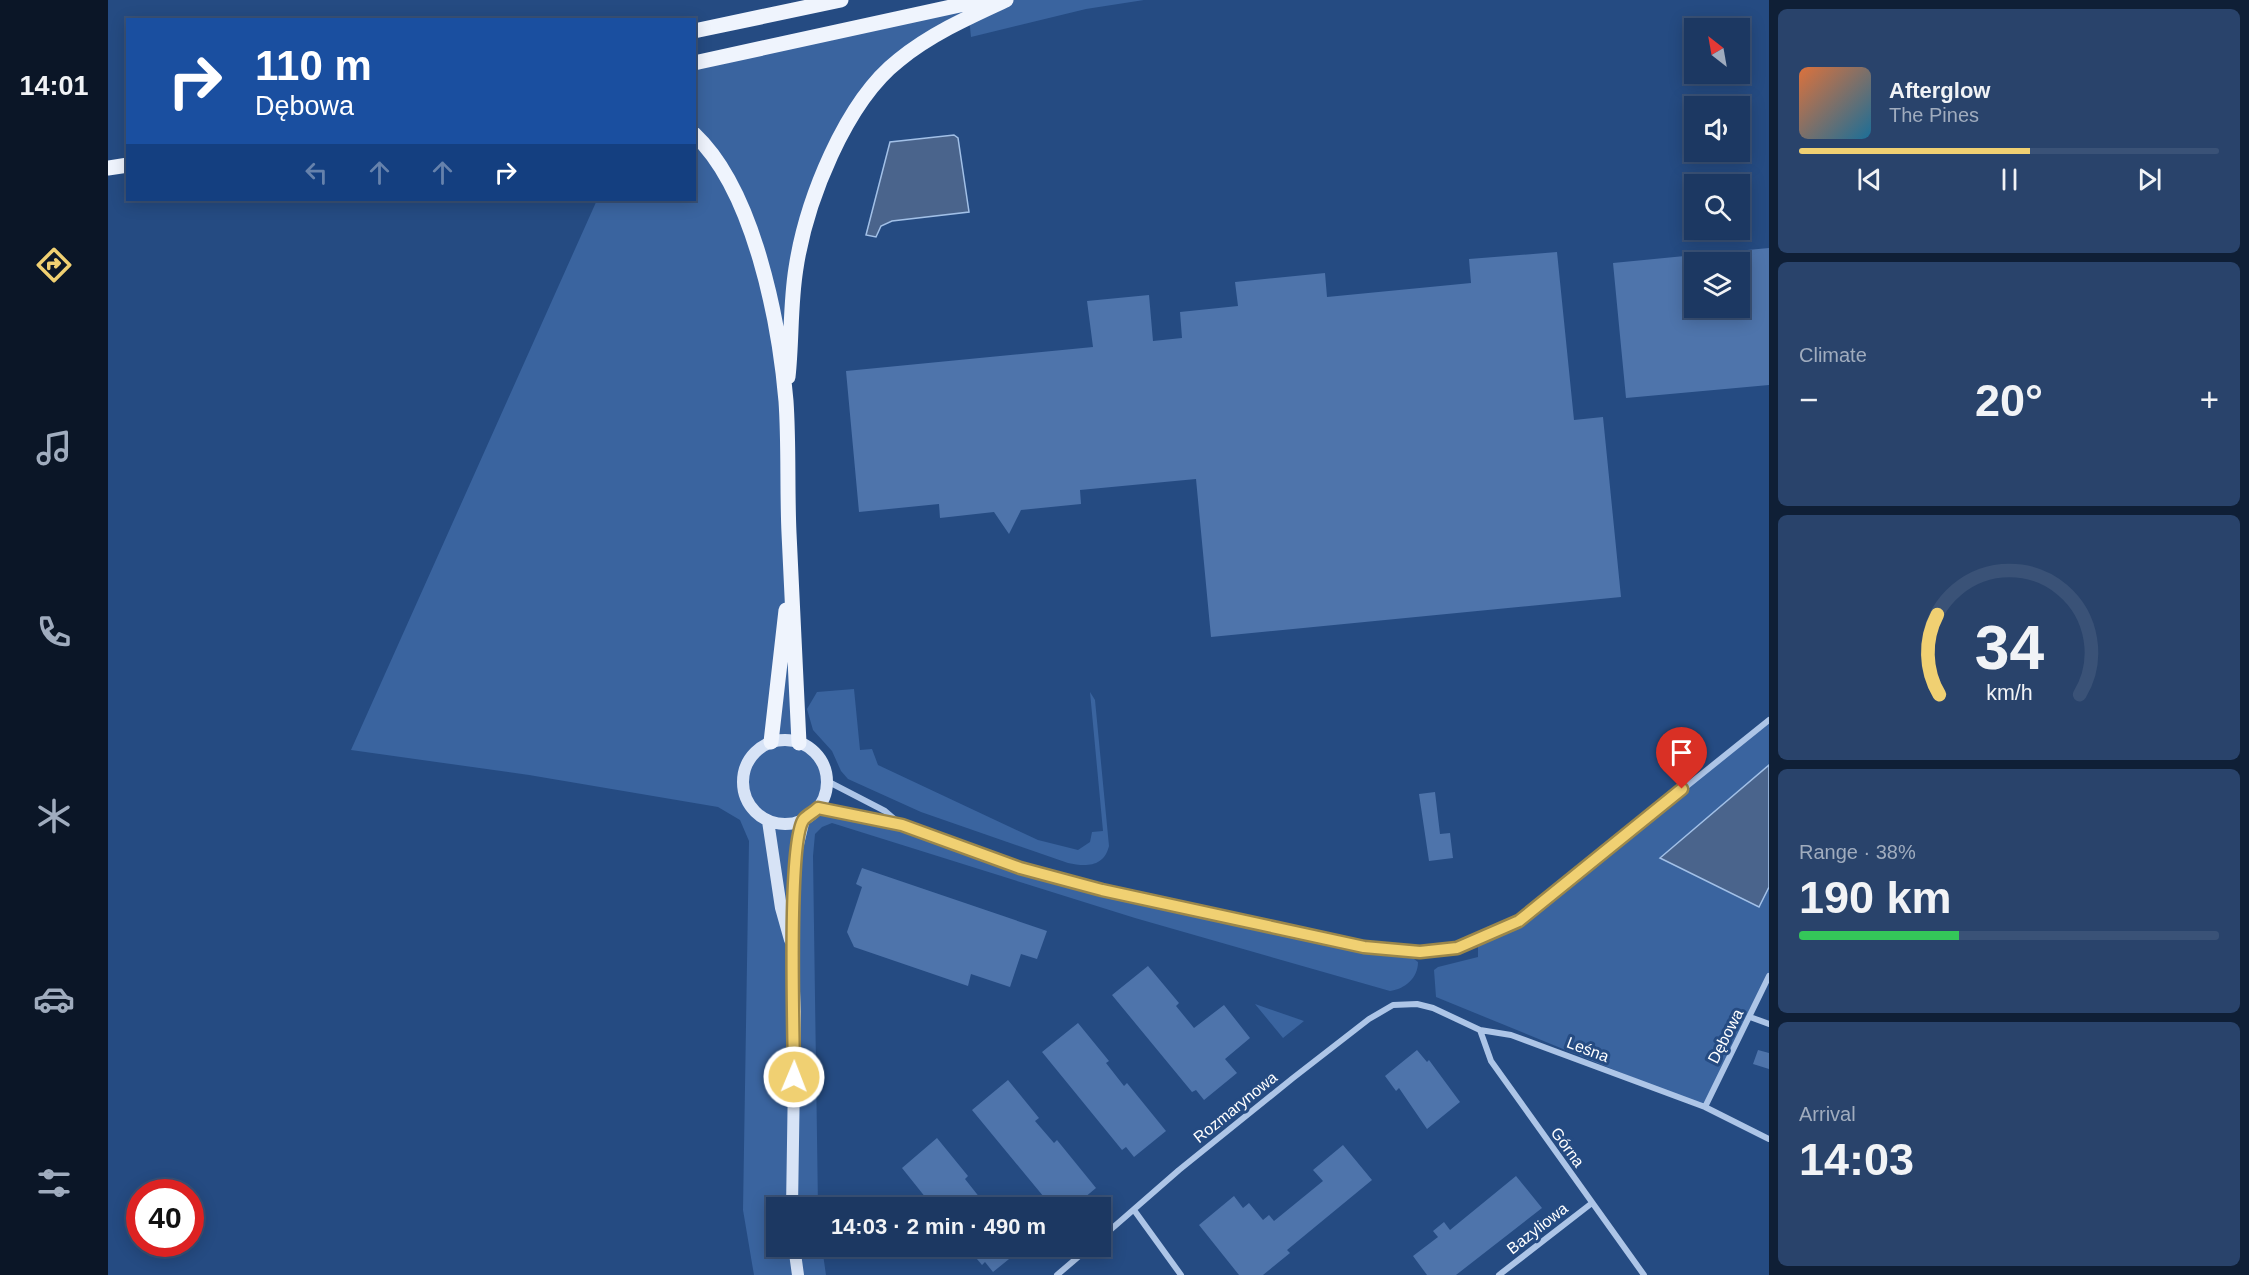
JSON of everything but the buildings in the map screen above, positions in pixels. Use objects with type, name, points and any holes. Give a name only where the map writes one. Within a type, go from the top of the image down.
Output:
[{"type":"main road","points":[[696,31],[841,0]]},
{"type":"main road","points":[[696,63],[983,0]]},
{"type":"main road","points":[[799,742],[791,584],[786,401],[793,297],[799,250],[813,198],[840,138],[872,89],[897,61],[925,41],[1006,0]]},
{"type":"main road","points":[[696,137],[726,175],[748,222],[775,330],[786,401]]},
{"type":"main road","points":[[771,742],[784,620],[791,584]]},
{"type":"street","points":[[818,808],[902,825],[1020,868],[1102,890],[1364,947],[1407,953],[1437,951],[1457,948],[1478,941],[1519,921],[1769,720]]},
{"type":"street","points":[[790,740],[799,742],[819,758],[827,781],[825,795],[818,808],[804,819],[786,824],[768,821],[749,804],[742,780],[751,757],[771,742],[790,740]]},
{"type":"street","points":[[827,781],[885,812],[902,825]]},
{"type":"street","points":[[792,1197],[795,1012],[792,950],[796,853],[804,819]]},
{"type":"street","points":[[768,821],[781,908],[792,950]]},
{"type":"street","name":"Dębowa","points":[[1705,1107],[1769,976]]},
{"type":"street","name":"Leśna","points":[[1392,1005],[1402,1003],[1433,1008],[1480,1030],[1511,1035],[1705,1107],[1769,1139]]},
{"type":"street","name":"Rozmarynowa","points":[[1111,1230],[1301,1071],[1369,1019],[1392,1005]]},
{"type":"street","points":[[1750,1017],[1769,1023]]},
{"type":"street","name":"Górna","points":[[1480,1030],[1491,1061],[1644,1275]]},
{"type":"street","name":"Bazyliowa","points":[[1499,1275],[1592,1203]]},
{"type":"street","points":[[1134,1210],[1181,1275]]},
{"type":"street","points":[[796,1257],[798,1275]]},
{"type":"street","points":[[1057,1275],[1078,1257]]},
{"type":"shaded area","points":[[983,0],[1144,0],[1086,9],[971,37],[969,17],[884,74],[813,198],[790,364],[799,742],[815,755],[824,770],[825,788],[819,807],[873,818],[1051,877],[1406,953],[1418,962],[1416,973],[1410,982],[1390,991],[1135,918],[832,823],[822,827],[815,834],[813,856],[818,1197],[766,1197],[766,1257],[823,1257],[826,1275],[754,1275],[743,1210],[749,841],[740,820],[718,807],[529,775],[351,750],[597,201],[696,201],[696,63]]},
{"type":"shaded area","points":[[954,135],[958,138],[969,212],[892,221],[881,226],[876,237],[866,235],[890,142]]},
{"type":"shaded area","points":[[854,689],[860,750],[872,749],[878,765],[1038,840],[1078,850],[1090,842],[1092,832],[1103,831],[1090,692],[1095,700],[1109,846],[1107,853],[1099,862],[1093,864],[1068,863],[921,812],[848,779],[841,771],[832,751],[813,730],[807,709],[817,692]]},
{"type":"shaded area","points":[[1769,720],[1769,976],[1705,1107],[1436,997],[1434,970],[1478,957],[1478,941],[1519,921]]},
{"type":"shaded area","points":[[1769,765],[1769,887],[1759,907],[1660,858]]},
{"type":"shaded area","points":[[1255,1004],[1304,1021],[1283,1038]]},
{"type":"route","points":[[794,1077],[795,1012],[792,950],[795,925],[796,853],[804,819],[818,808],[833,809],[902,825],[1020,868],[1102,890],[1267,924],[1364,947],[1407,953],[1457,948],[1501,931],[1519,921],[1659,810],[1682,789]]}]
